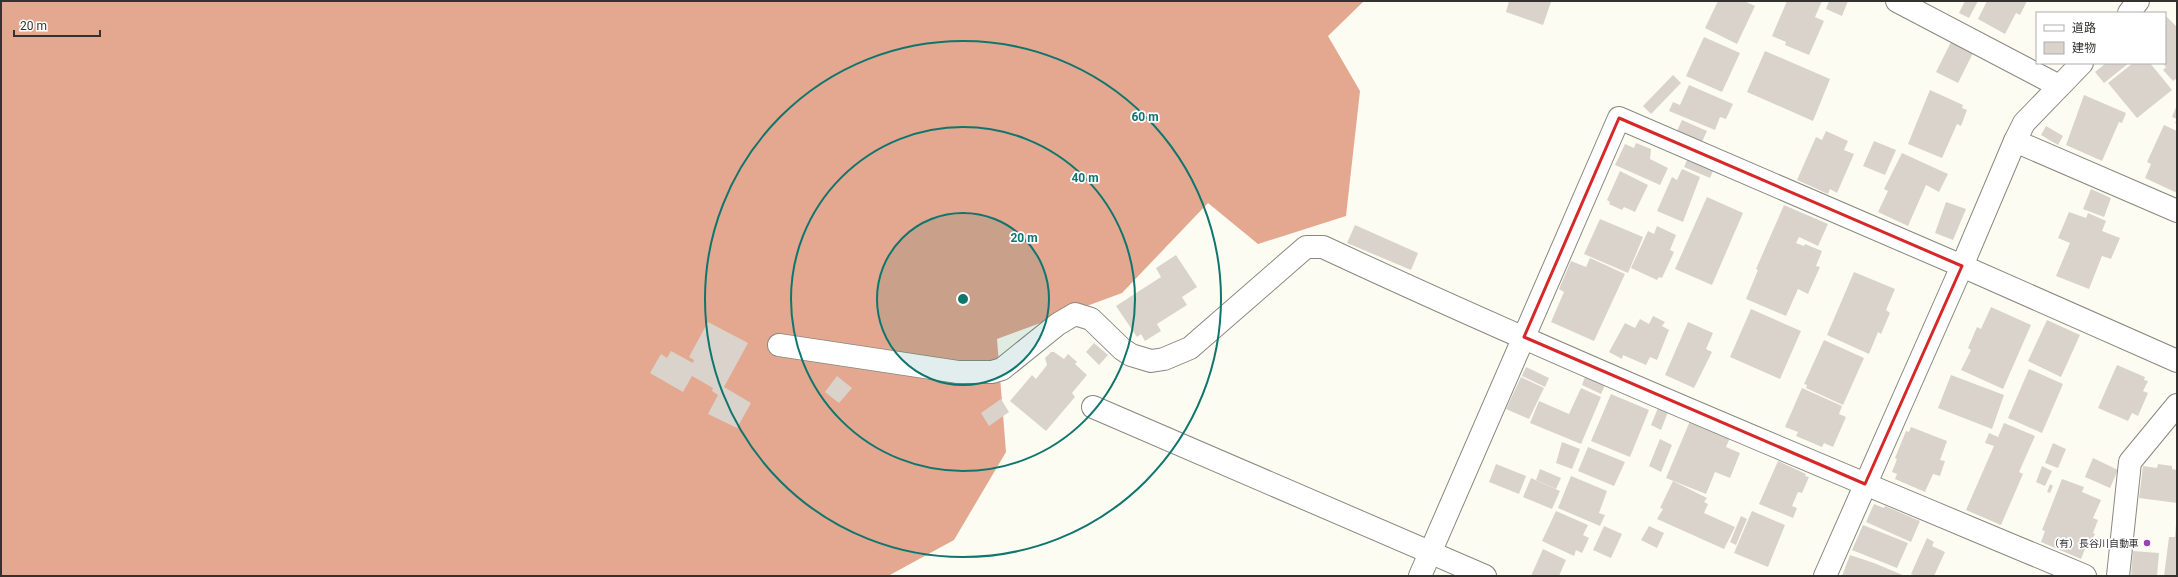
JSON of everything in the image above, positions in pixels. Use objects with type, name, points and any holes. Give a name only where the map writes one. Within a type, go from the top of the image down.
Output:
[{"type":"street","points":[[1898,1],[2060,86]]},
{"type":"street","points":[[2130,12],[2138,1]]},
{"type":"street","points":[[1825,576],[2024,123],[2081,64]]},
{"type":"street","points":[[1420,576],[1619,118],[1962,266],[2177,361]]},
{"type":"street","points":[[2015,141],[2177,212]]},
{"type":"street","points":[[779,345],[958,372],[992,372],[1002,369],[1058,324],[1075,314],[1091,319],[1122,349],[1132,356],[1151,361],[1158,360],[1190,348],[1306,247],[1323,247],[1438,300],[1865,484],[2085,576]]},
{"type":"street","points":[[2118,576],[2130,462],[2177,405]]},
{"type":"street","points":[[1093,407],[1485,576]]},
{"type":"highlighted area","points":[[1619,118],[1962,266],[1865,484],[1524,337]]},
{"type":"shaded area","points":[[1,1],[1364,1],[1328,36],[1360,91],[1346,216],[1258,244],[1208,203],[1122,293],[997,339],[1006,452],[954,540],[888,576],[1,576]]},
{"type":"building","points":[[1509,1],[1551,2],[1543,25],[1506,12]]},
{"type":"building","points":[[1718,1],[1744,1],[1755,6],[1737,44],[1705,28]]},
{"type":"building","points":[[1787,1],[1822,1],[1815,17],[1824,21],[1809,55],[1785,45],[1786,42],[1772,36]]},
{"type":"building","points":[[1829,1],[1848,1],[1842,16],[1826,9]]},
{"type":"building","points":[[1965,1],[1978,1],[1969,18],[1959,13]]},
{"type":"building","points":[[1987,1],[2027,1],[2020,15],[2016,13],[2005,34],[1978,19]]},
{"type":"building","points":[[2166,16],[2177,27],[2177,78],[2173,81],[2163,70],[2166,67],[2164,64],[2166,64]]},
{"type":"building","points":[[1704,37],[1740,53],[1722,92],[1686,76]]},
{"type":"building","points":[[1951,42],[1973,53],[1958,83],[1936,72]]},
{"type":"building","points":[[1765,51],[1830,79],[1813,121],[1747,92]]},
{"type":"building","points":[[2105,64],[2128,64],[2104,83],[2095,72]]},
{"type":"building","points":[[2132,64],[2151,64],[2172,90],[2137,118],[2108,83]]},
{"type":"building","points":[[1673,75],[1681,83],[1651,114],[1643,106]]},
{"type":"building","points":[[1689,85],[1733,104],[1726,119],[1720,117],[1715,130],[1669,111],[1673,102],[1680,105]]},
{"type":"building","points":[[1930,90],[1963,105],[1962,108],[1967,110],[1961,126],[1957,124],[1942,158],[1908,144]]},
{"type":"building","points":[[2084,95],[2126,113],[2122,123],[2119,122],[2102,161],[2066,145]]},
{"type":"building","points":[[2177,105],[2177,119],[2172,117]]},
{"type":"building","points":[[1682,120],[1707,131],[1702,142],[1677,131]]},
{"type":"building","points":[[2164,125],[2177,131],[2177,193],[2145,178],[2151,164],[2147,162]]},
{"type":"building","points":[[2046,126],[2063,136],[2058,145],[2041,135]]},
{"type":"building","points":[[1826,131],[1848,141],[1844,150],[1854,154],[1837,193],[1830,189],[1828,194],[1797,180],[1816,137],[1822,140]]},
{"type":"building","points":[[1874,141],[1896,150],[1885,175],[1863,166]]},
{"type":"building","points":[[1636,143],[1651,149],[1650,159],[1668,168],[1660,185],[1615,165],[1625,144],[1634,148]]},
{"type":"building","points":[[1902,153],[1948,174],[1939,192],[1926,185],[1908,226],[1878,212],[1888,191],[1884,189]]},
{"type":"building","points":[[1687,160],[1713,171],[1710,178],[1684,167]]},
{"type":"building","points":[[1682,169],[1700,177],[1683,222],[1657,211],[1672,177],[1677,180]]},
{"type":"building","points":[[1620,171],[1648,185],[1635,212],[1624,207],[1622,210],[1609,204],[1610,202],[1607,200]]},
{"type":"building","points":[[2091,189],[2111,198],[2104,217],[2083,209]]},
{"type":"building","points":[[1707,197],[1743,213],[1712,285],[1675,269]]},
{"type":"building","points":[[1946,202],[1966,209],[1953,240],[1935,233]]},
{"type":"building","points":[[1784,205],[1828,224],[1818,246],[1799,237],[1796,243],[1804,246],[1805,244],[1822,251],[1816,266],[1820,267],[1808,294],[1798,289],[1786,316],[1746,299],[1758,270],[1756,269]]},
{"type":"building","points":[[2069,212],[2086,218],[2088,213],[2106,221],[2102,231],[2120,238],[2111,259],[2102,256],[2089,289],[2056,276],[2070,243],[2058,238]]},
{"type":"building","points":[[1600,219],[1643,237],[1628,273],[1584,254]]},
{"type":"building","points":[[1355,225],[1418,253],[1411,270],[1347,243]]},
{"type":"building","points":[[1657,226],[1676,235],[1670,250],[1674,252],[1662,278],[1659,277],[1657,280],[1631,268],[1648,231],[1654,234]]},
{"type":"building","points":[[1176,255],[1197,287],[1182,297],[1187,305],[1157,324],[1161,331],[1145,341],[1141,334],[1137,337],[1116,306],[1161,277],[1156,268]]},
{"type":"building","points":[[1590,258],[1625,274],[1594,341],[1551,322],[1564,292],[1559,289],[1571,261],[1586,267]]},
{"type":"building","points":[[1854,272],[1895,289],[1886,310],[1890,313],[1881,334],[1878,332],[1869,354],[1827,335]]},
{"type":"building","points":[[1991,307],[2031,325],[2003,389],[1961,370],[1971,350],[1968,348],[1977,327],[1981,329]]},
{"type":"building","points":[[1751,309],[1801,331],[1780,379],[1730,357]]},
{"type":"building","points":[[1653,316],[1665,322],[1662,326],[1669,330],[1657,360],[1650,357],[1646,365],[1623,355],[1622,359],[1609,352],[1625,323],[1635,328],[1640,319],[1649,324]]},
{"type":"building","points":[[2047,320],[2080,335],[2061,377],[2028,361]]},
{"type":"building","points":[[708,322],[748,343],[724,387],[751,403],[737,428],[708,414],[718,395],[712,391],[713,388],[692,376],[683,392],[650,373],[661,354],[667,358],[671,351],[693,363],[694,360],[689,357]]},
{"type":"building","points":[[1688,322],[1713,333],[1706,349],[1712,352],[1694,388],[1665,375]]},
{"type":"building","points":[[1824,340],[1864,358],[1843,405],[1806,388],[1807,385],[1804,384]]},
{"type":"building","points":[[1094,343],[1108,355],[1099,365],[1086,352]]},
{"type":"building","points":[[1051,352],[1054,352],[1064,359],[1068,354],[1077,362],[1075,364],[1087,375],[1072,393],[1075,397],[1046,431],[1010,401],[1032,375],[1036,379],[1047,365],[1045,358]]},
{"type":"building","points":[[2117,365],[2145,377],[2144,380],[2148,381],[2143,391],[2148,393],[2138,416],[2132,413],[2128,421],[2098,408]]},
{"type":"building","points":[[1526,367],[1549,378],[1545,387],[1522,376]]},
{"type":"building","points":[[2029,369],[2063,384],[2042,433],[2008,418]]},
{"type":"building","points":[[1951,375],[2004,395],[1992,429],[1938,408]]},
{"type":"building","points":[[837,376],[852,388],[839,403],[825,392]]},
{"type":"building","points":[[1521,377],[1544,388],[1529,419],[1506,409]]},
{"type":"building","points":[[1585,377],[1605,385],[1601,394],[1582,385]]},
{"type":"building","points":[[1581,388],[1601,397],[1581,444],[1530,423],[1539,401],[1569,414]]},
{"type":"building","points":[[1802,388],[1842,406],[1839,414],[1846,417],[1833,447],[1824,443],[1822,447],[1796,436],[1798,432],[1785,427]]},
{"type":"building","points":[[1611,394],[1649,410],[1630,457],[1591,441]]},
{"type":"building","points":[[1001,399],[1009,412],[989,426],[981,413]]},
{"type":"building","points":[[1658,408],[1668,412],[1661,430],[1651,425]]},
{"type":"building","points":[[1690,421],[1730,438],[1726,447],[1740,453],[1730,478],[1715,472],[1706,494],[1666,478]]},
{"type":"building","points":[[2004,423],[2035,436],[2019,472],[2023,474],[2001,525],[1966,510],[1994,446],[1985,443],[1989,433],[1998,437]]},
{"type":"building","points":[[1911,427],[1947,441],[1940,460],[1945,461],[1940,476],[1933,474],[1925,492],[1895,479],[1897,474],[1892,472],[1897,459],[1895,458],[1906,431],[1909,432]]},
{"type":"building","points":[[1660,439],[1672,445],[1661,472],[1649,466]]},
{"type":"building","points":[[1562,442],[1580,449],[1572,469],[1556,463]]},
{"type":"building","points":[[2053,443],[2066,449],[2058,468],[2045,463]]},
{"type":"building","points":[[1588,447],[1625,462],[1614,486],[1578,471]]},
{"type":"building","points":[[2093,458],[2118,470],[2110,488],[2085,477]]},
{"type":"building","points":[[1778,461],[1806,474],[1805,476],[1809,477],[1802,493],[1798,492],[1792,506],[1797,508],[1793,518],[1759,504]]},
{"type":"building","points":[[1496,464],[1526,476],[1519,494],[1489,482]]},
{"type":"building","points":[[2158,464],[2172,466],[2172,469],[2177,470],[2177,503],[2139,498],[2143,466],[2157,468]]},
{"type":"building","points":[[2042,466],[2052,471],[2045,486],[2036,482]]},
{"type":"building","points":[[1540,469],[1561,478],[1556,489],[1536,480]]},
{"type":"building","points":[[1571,476],[1607,491],[1599,513],[1605,515],[1600,526],[1558,508]]},
{"type":"building","points":[[1531,478],[1560,491],[1552,509],[1523,497]]},
{"type":"building","points":[[2062,479],[2084,487],[2082,492],[2101,500],[2093,518],[2098,520],[2093,533],[2095,534],[2091,542],[2088,541],[2081,559],[2041,542],[2045,531],[2042,530]]},
{"type":"building","points":[[1673,481],[1707,498],[1704,502],[1708,504],[1704,513],[1735,527],[1724,549],[1657,519],[1663,509],[1660,508]]},
{"type":"building","points":[[2050,484],[2053,486],[2050,493],[2047,492]]},
{"type":"building","points":[[1874,504],[1884,508],[1885,506],[1920,521],[1911,542],[1866,522]]},
{"type":"building","points":[[1556,511],[1588,525],[1583,535],[1589,538],[1582,553],[1576,550],[1574,556],[1542,541]]},
{"type":"building","points":[[1752,511],[1785,525],[1768,567],[1734,553]]},
{"type":"building","points":[[1741,516],[1747,519],[1736,545],[1730,542]]},
{"type":"building","points":[[2176,524],[2177,576],[2164,576],[2169,537],[2175,537]]},
{"type":"building","points":[[1863,525],[1908,543],[1897,568],[1852,550]]},
{"type":"building","points":[[1604,526],[1622,534],[1611,558],[1593,550]]},
{"type":"building","points":[[1649,526],[1664,533],[1657,548],[1641,540]]},
{"type":"building","points":[[1927,538],[1934,542],[1932,546],[1945,552],[1934,576],[1915,576],[1911,574]]},
{"type":"building","points":[[1543,549],[1566,560],[1559,576],[1531,576]]},
{"type":"building","points":[[2133,551],[2159,553],[2157,576],[2131,576]]},
{"type":"building","points":[[1850,555],[1874,563],[1905,576],[1842,576]]},
{"type":"place","name":"（有）長谷川自動車","points":[[2147,543]]}]
